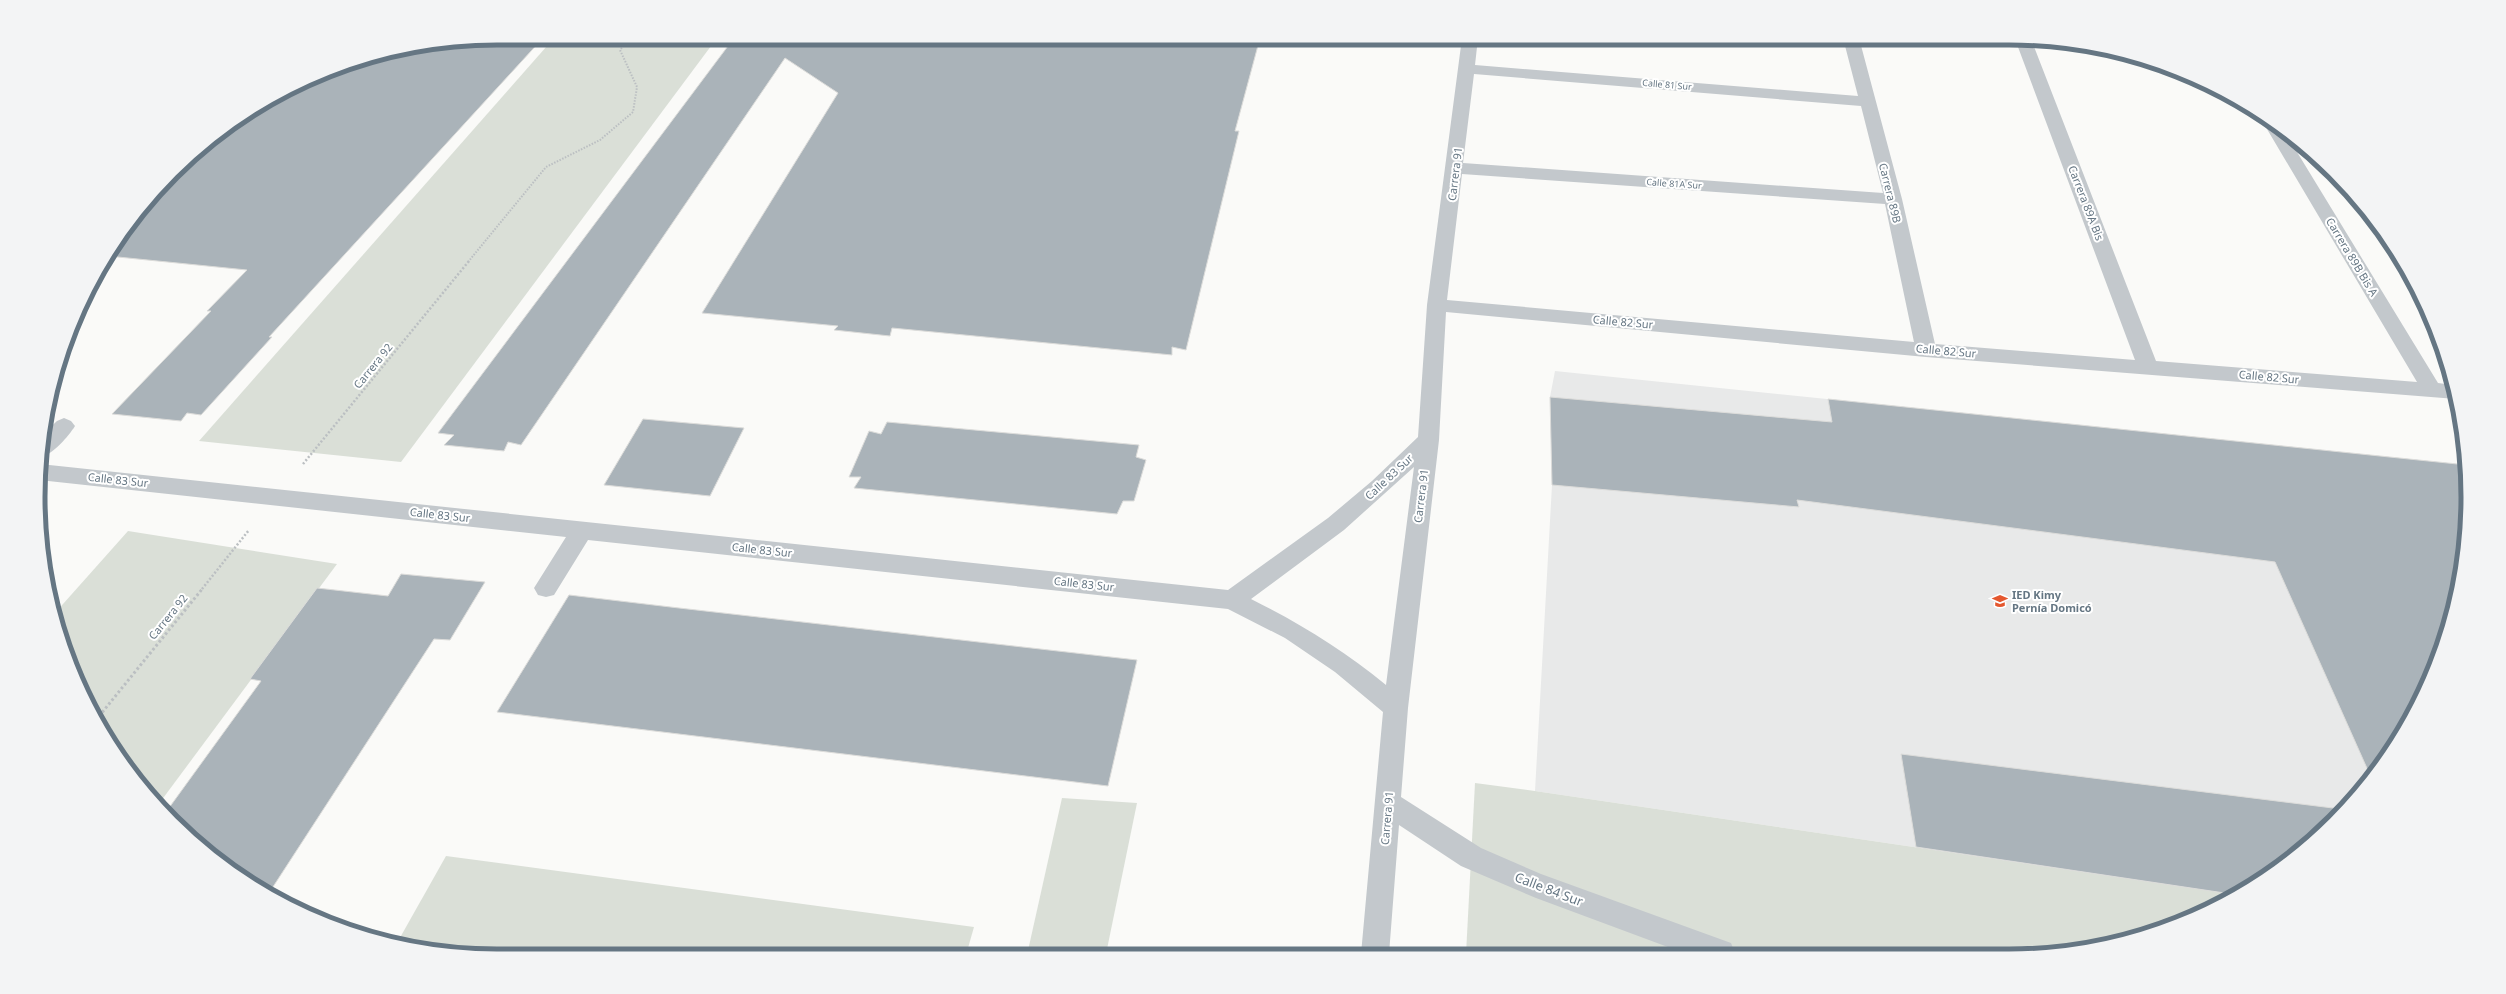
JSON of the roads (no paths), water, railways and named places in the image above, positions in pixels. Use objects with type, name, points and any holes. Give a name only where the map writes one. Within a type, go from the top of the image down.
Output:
[{"type":"street","name":"Carrera 91","points":[[1375,949],[1396,708],[1428,440],[1437,306],[1456,168],[1469,45]]},
{"type":"street","name":"Carrera 89B","points":[[1853,45],[1893,199],[1926,350]]},
{"type":"street","name":"Carrera 89A Bis","points":[[2026,46],[2148,366]]},
{"type":"street","name":"Calle 81 Sur","points":[[1467,69],[1867,102]]},
{"type":"street","name":"Carrera 89B Bis A","points":[[2278,134],[2432,390]]},
{"type":"street","name":"Calle 81A Sur","points":[[1456,168],[1893,199]]},
{"type":"street","name":"Calle 82 Sur","points":[[1437,306],[1926,350],[2148,366],[2448,391]]},
{"type":"street","points":[[49,441],[64,426]]},
{"type":"street","name":"Calle 83 Sur","points":[[46,473],[1232,600],[1336,524],[1380,487],[1428,440]]},
{"type":"street","points":[[546,588],[582,530]]},
{"type":"street","points":[[1232,600],[1293,631],[1344,665],[1396,708]]},
{"type":"street","name":"Calle 84 Sur","points":[[1388,803],[1471,857],[1536,885],[1711,949]]},
{"type":"place","name":"IED Kimy Pernía Domicó","points":[[2000,601]]}]
